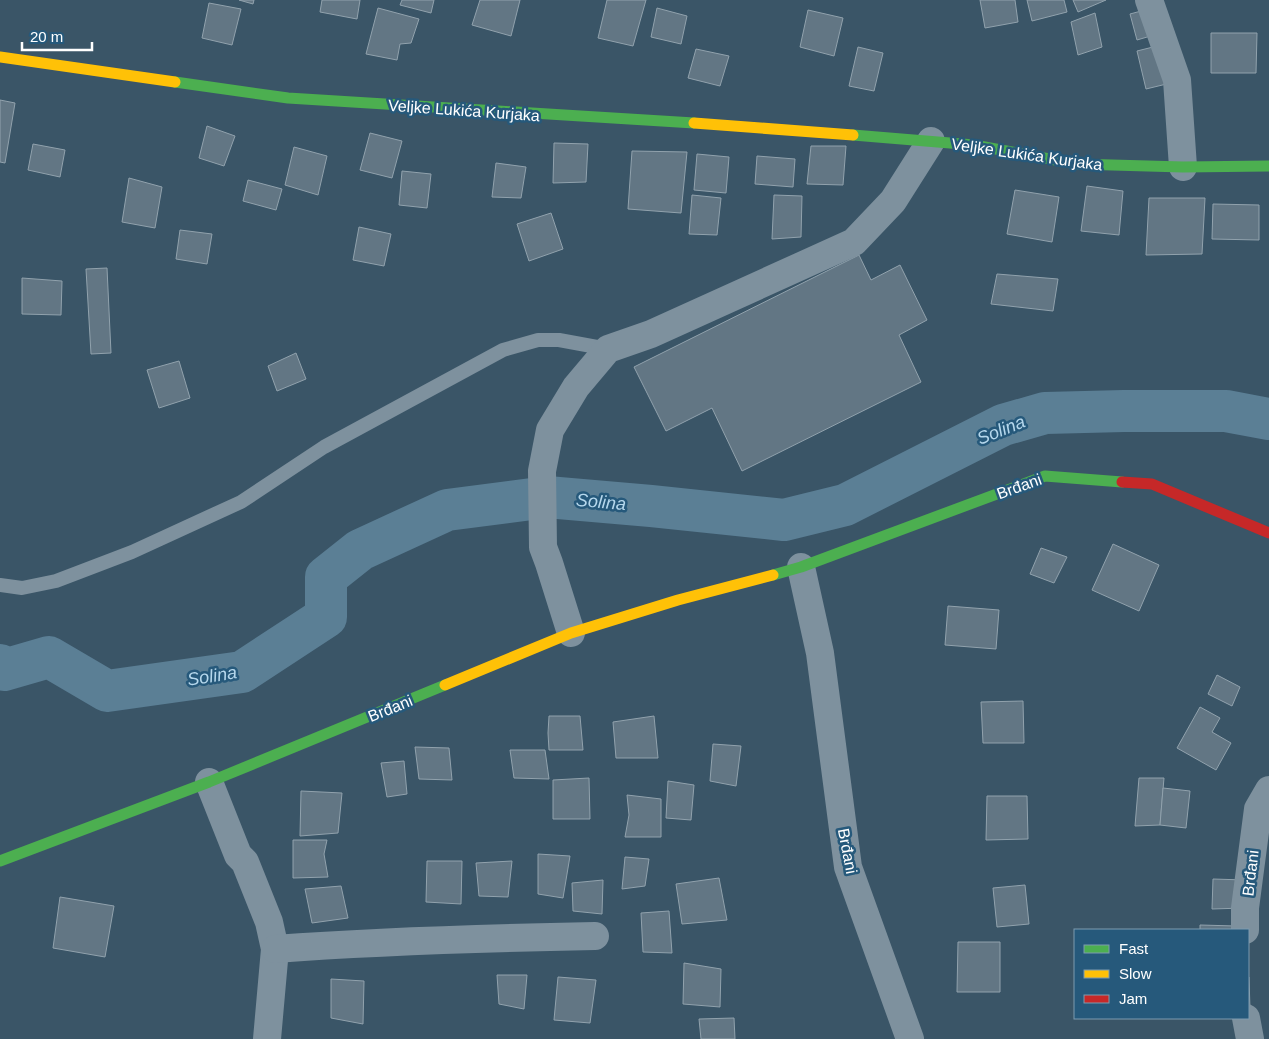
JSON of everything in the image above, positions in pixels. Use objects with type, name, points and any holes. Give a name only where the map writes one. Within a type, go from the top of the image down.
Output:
[{"type":"street","points":[[1149,0],[1177,80],[1183,168]]},
{"type":"street","name":"Veljke Lukića Kurjaka","points":[[0,57],[288,98],[723,125],[931,141],[974,145],[1077,164],[1183,168],[1269,166]]},
{"type":"street","name":"Veljke Lukića Kurjaka","points":[[608,349],[651,334],[854,242],[893,201],[931,141]]},
{"type":"street","points":[[571,634],[543,547],[542,471],[550,430],[576,387],[608,349]]},
{"type":"street","name":"Brđani","points":[[0,861],[209,782],[571,634],[678,600],[801,567],[1045,476],[1152,484],[1269,532]]},
{"type":"street","name":"Brđani","points":[[801,567],[820,653],[848,866],[910,1039]]},
{"type":"street","points":[[209,782],[238,855],[246,862],[269,922],[275,950],[267,1039]]},
{"type":"street","name":"Brđani","points":[[1245,929],[1245,908],[1258,810],[1269,790]]},
{"type":"street","points":[[275,950],[354,943],[500,937],[595,936]]},
{"type":"street","points":[[1246,1019],[1250,1039]]},
{"type":"lane","points":[[0,585],[22,588],[56,581],[132,552],[241,502],[324,448],[503,350],[538,340],[559,340],[608,349]]},
{"type":"building","points":[[239,0],[254,0],[253,4]]},
{"type":"building","points":[[322,0],[360,0],[357,19],[320,12]]},
{"type":"building","points":[[402,0],[434,0],[431,13],[400,5]]},
{"type":"building","points":[[480,0],[520,0],[511,36],[472,25]]},
{"type":"building","points":[[607,0],[646,0],[633,46],[598,38]]},
{"type":"building","points":[[980,0],[1015,0],[1018,22],[985,28]]},
{"type":"building","points":[[1027,0],[1064,0],[1067,12],[1032,21]]},
{"type":"building","points":[[1073,0],[1106,0],[1078,12]]},
{"type":"building","points":[[209,3],[241,9],[232,45],[202,38]]},
{"type":"building","points":[[1156,7],[1164,32],[1137,40],[1130,14]]},
{"type":"building","points":[[378,8],[419,19],[411,43],[400,44],[397,60],[366,54]]},
{"type":"building","points":[[657,8],[687,16],[681,44],[651,37]]},
{"type":"building","points":[[808,10],[843,18],[834,56],[800,47]]},
{"type":"building","points":[[1095,13],[1102,47],[1078,55],[1071,22]]},
{"type":"building","points":[[1211,33],[1257,33],[1256,73],[1211,73]]},
{"type":"building","points":[[1173,42],[1183,80],[1146,89],[1137,51]]},
{"type":"building","points":[[858,47],[883,53],[874,91],[849,86]]},
{"type":"building","points":[[696,49],[729,56],[720,86],[688,78]]},
{"type":"building","points":[[0,100],[15,103],[5,163],[0,162]]},
{"type":"building","points":[[207,126],[235,136],[224,166],[199,158]]},
{"type":"building","points":[[370,133],[402,141],[392,178],[360,170]]},
{"type":"building","points":[[554,143],[588,144],[586,182],[553,183]]},
{"type":"building","points":[[33,144],[65,150],[60,177],[28,170]]},
{"type":"building","points":[[811,146],[846,146],[843,185],[807,184]]},
{"type":"building","points":[[294,147],[327,156],[318,195],[285,185]]},
{"type":"building","points":[[632,151],[687,152],[681,213],[628,209]]},
{"type":"building","points":[[697,154],[729,157],[726,193],[694,190]]},
{"type":"building","points":[[757,156],[795,159],[793,187],[755,184]]},
{"type":"building","points":[[496,163],[526,167],[521,198],[492,197]]},
{"type":"building","points":[[402,171],[431,174],[427,208],[399,205]]},
{"type":"building","points":[[129,178],[162,187],[155,228],[122,222]]},
{"type":"building","points":[[248,180],[282,189],[276,210],[243,201]]},
{"type":"building","points":[[1087,186],[1123,191],[1119,235],[1081,231]]},
{"type":"building","points":[[1015,190],[1059,197],[1052,242],[1007,234]]},
{"type":"building","points":[[692,195],[721,198],[717,235],[689,234]]},
{"type":"building","points":[[774,195],[802,196],[801,237],[772,239]]},
{"type":"building","points":[[1149,198],[1205,198],[1202,254],[1146,255]]},
{"type":"building","points":[[1213,204],[1259,205],[1259,240],[1212,239]]},
{"type":"building","points":[[551,213],[563,249],[529,261],[517,224]]},
{"type":"building","points":[[359,227],[391,234],[384,266],[353,260]]},
{"type":"building","points":[[180,230],[212,234],[207,264],[176,259]]},
{"type":"building","points":[[859,255],[871,280],[900,265],[927,320],[899,335],[921,382],[742,471],[712,408],[666,431],[634,367]]},
{"type":"building","points":[[107,268],[111,353],[91,354],[86,269]]},
{"type":"building","points":[[997,274],[1058,279],[1053,311],[991,304]]},
{"type":"building","points":[[22,278],[62,281],[61,315],[22,314]]},
{"type":"building","points":[[296,353],[306,379],[277,391],[268,366]]},
{"type":"building","points":[[179,361],[190,398],[159,408],[147,370]]},
{"type":"building","points":[[1113,544],[1159,565],[1139,611],[1092,590]]},
{"type":"building","points":[[1041,548],[1067,557],[1054,583],[1030,574]]},
{"type":"building","points":[[948,606],[999,610],[996,649],[945,645]]},
{"type":"building","points":[[1217,675],[1240,687],[1232,706],[1208,694]]},
{"type":"building","points":[[1023,701],[1024,743],[983,743],[981,702]]},
{"type":"building","points":[[1200,707],[1220,718],[1212,732],[1231,743],[1216,770],[1177,748]]},
{"type":"building","points":[[549,716],[580,716],[583,750],[549,750]]},
{"type":"building","points":[[654,716],[658,758],[616,758],[613,722]]},
{"type":"building","points":[[713,744],[741,746],[736,786],[710,781]]},
{"type":"building","points":[[415,747],[449,748],[452,780],[419,779]]},
{"type":"building","points":[[510,750],[545,750],[549,779],[514,778]]},
{"type":"building","points":[[404,761],[407,794],[387,797],[381,763]]},
{"type":"building","points":[[589,778],[590,819],[553,819],[553,780]]},
{"type":"building","points":[[1139,778],[1164,778],[1160,825],[1135,826]]},
{"type":"building","points":[[668,781],[694,785],[691,820],[666,818]]},
{"type":"building","points":[[1163,788],[1190,791],[1186,828],[1160,825]]},
{"type":"building","points":[[301,791],[342,793],[338,833],[300,836]]},
{"type":"building","points":[[627,795],[661,799],[661,837],[625,837],[629,815]]},
{"type":"building","points":[[987,796],[1027,796],[1028,839],[986,840]]},
{"type":"building","points":[[293,840],[327,840],[324,854],[328,877],[293,878]]},
{"type":"building","points":[[538,854],[570,856],[563,898],[538,894]]},
{"type":"building","points":[[625,857],[649,859],[645,886],[622,889]]},
{"type":"building","points":[[427,861],[462,861],[461,904],[426,902]]},
{"type":"building","points":[[512,861],[508,897],[479,896],[476,863]]},
{"type":"building","points":[[719,878],[727,920],[682,924],[676,884]]},
{"type":"building","points":[[1213,879],[1245,880],[1244,908],[1212,909]]},
{"type":"building","points":[[603,880],[602,914],[573,911],[572,883]]},
{"type":"building","points":[[1025,885],[1029,924],[997,927],[993,888]]},
{"type":"building","points":[[341,886],[348,918],[312,923],[305,889]]},
{"type":"building","points":[[60,897],[114,906],[105,957],[53,948]]},
{"type":"building","points":[[669,911],[672,953],[643,952],[641,913]]},
{"type":"building","points":[[1200,925],[1236,926],[1235,929],[1200,929]]},
{"type":"building","points":[[958,942],[1000,942],[1000,992],[957,992]]},
{"type":"building","points":[[684,963],[721,969],[720,1007],[683,1004]]},
{"type":"building","points":[[497,975],[527,975],[524,1009],[499,1004]]},
{"type":"building","points":[[558,977],[596,980],[590,1023],[554,1020]]},
{"type":"building","points":[[1249,977],[1250,1010],[1249,1010]]},
{"type":"building","points":[[331,979],[364,981],[363,1024],[331,1018]]},
{"type":"building","points":[[734,1018],[735,1039],[701,1039],[699,1019]]},
{"type":"waterway","name":"Solina","points":[[0,665],[4,670],[49,657],[107,691],[242,672],[326,617],[326,577],[360,550],[447,510],[547,497],[784,520],[845,505],[1003,425],[1045,413],[1226,411],[1269,419]]},
{"type":"traffic: fast","points":[[175,82],[288,98],[694,123]]},
{"type":"traffic: fast","points":[[853,135],[974,145],[1077,164],[1183,167],[1269,166]]},
{"type":"traffic: fast","points":[[773,575],[801,567],[1045,476],[1122,482]]},
{"type":"traffic: fast","points":[[0,861],[209,782],[445,685]]},
{"type":"traffic: slow","points":[[0,57],[175,82]]},
{"type":"traffic: slow","points":[[694,123],[853,135]]},
{"type":"traffic: slow","points":[[445,685],[571,633],[678,600],[773,575]]},
{"type":"traffic: jam","points":[[1122,482],[1152,484],[1269,533]]}]
